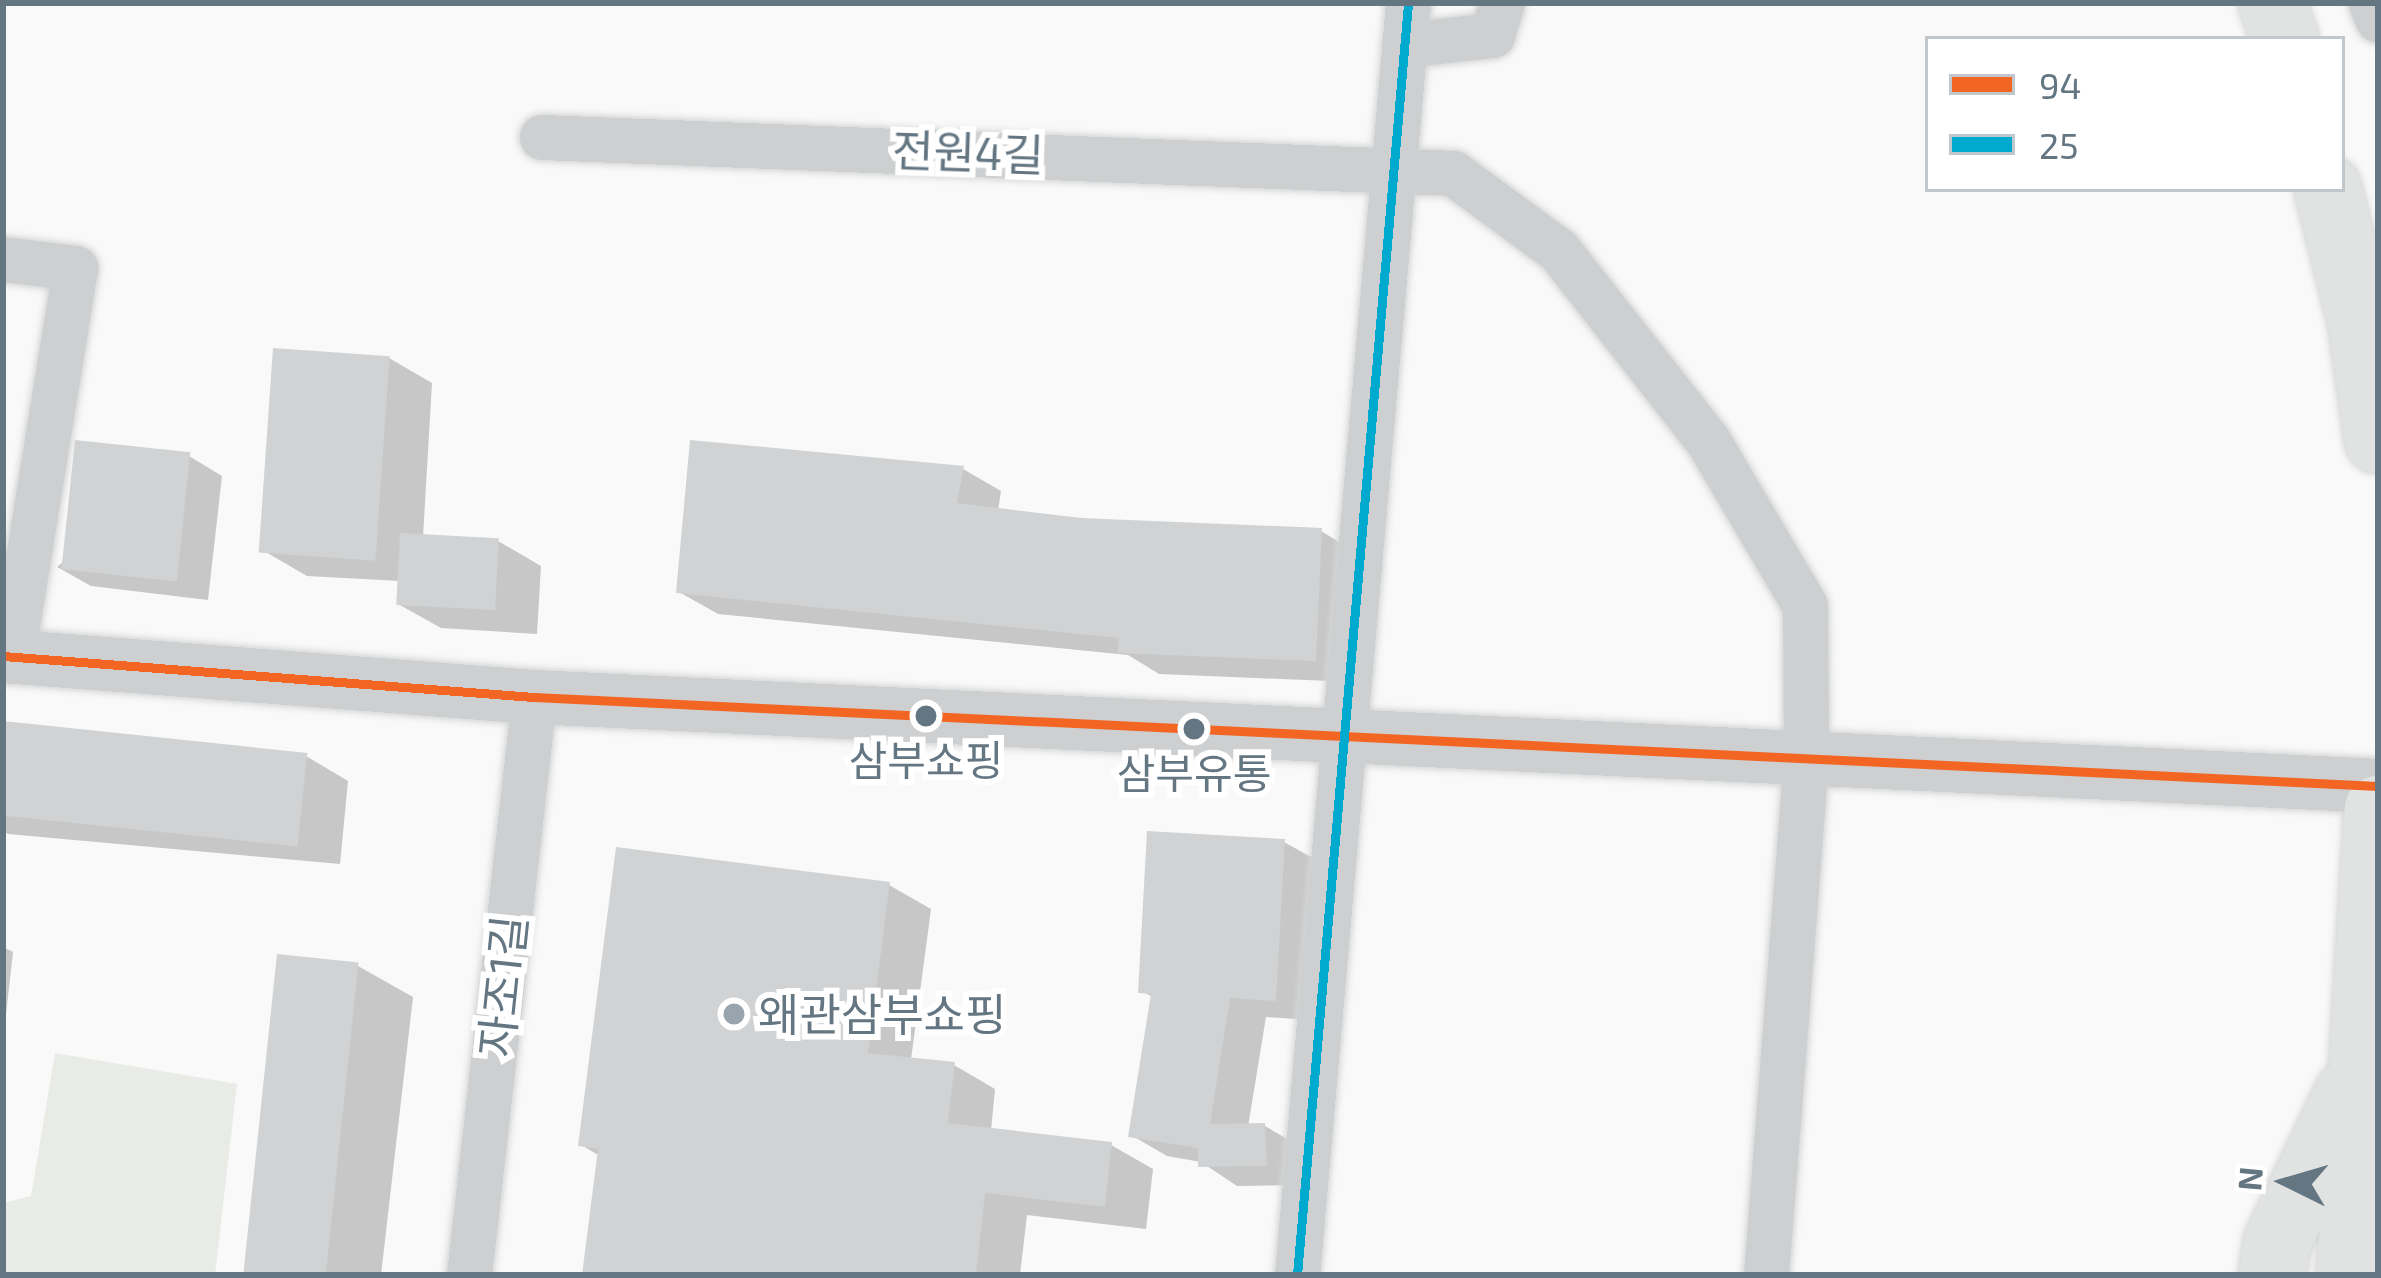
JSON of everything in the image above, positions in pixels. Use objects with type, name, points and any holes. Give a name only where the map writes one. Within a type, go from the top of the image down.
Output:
[{"type":"main road","points":[[2272,3],[2284,36]]},
{"type":"main road","points":[[2329,192],[2360,319],[2378,440]]},
{"type":"main road","points":[[2350,1275],[2371,1085],[2378,809]]},
{"type":"main road","points":[[2272,1275],[2277,1243],[2371,1085]]},
{"type":"street","points":[[1297,1275],[1406,24],[1492,35],[1502,3]]},
{"type":"street","points":[[2372,3],[2378,20]]},
{"type":"street","name":"전원4길","points":[[542,137],[1453,173],[1559,251],[1708,441],[1804,606],[1806,758],[1766,1275]]},
{"type":"street","points":[[3,259],[75,268],[8,657],[534,697],[2378,786]]},
{"type":"street","name":"자조1길","points":[[469,1275],[534,697]]},
{"type":"shaded area","points":[[55,1053],[237,1084],[215,1275],[3,1275],[3,1203],[31,1196]]},
{"type":"building","points":[[273,348],[390,356],[375,561],[259,553]]},
{"type":"building","points":[[75,440],[190,452],[177,581],[61,569]]},
{"type":"building","points":[[690,440],[964,466],[957,503],[1081,518],[1322,528],[1316,661],[1118,653],[1119,638],[676,593]]},
{"type":"building","points":[[400,533],[499,538],[495,610],[396,605]]},
{"type":"building","points":[[3,721],[307,753],[297,846],[3,816]]},
{"type":"building","points":[[1147,831],[1285,839],[1276,1001],[1230,998],[1210,1124],[1265,1123],[1267,1166],[1198,1167],[1198,1148],[1128,1137],[1151,994],[1138,993]]},
{"type":"building","points":[[616,847],[890,882],[868,1053],[955,1062],[948,1123],[1112,1142],[1105,1207],[985,1193],[976,1275],[582,1275],[598,1149],[578,1146]]},
{"type":"building","points":[[277,954],[359,963],[326,1275],[243,1275]]},
{"type":"transit line","name":"25","points":[[1297,1275],[1408,3]]},
{"type":"transit line","name":"94","points":[[3,656],[534,697],[2378,786]]},
{"type":"place","name":"삼부쇼핑","points":[[926,716]]},
{"type":"place","name":"삼부유통","points":[[1194,729]]},
{"type":"place","name":"왜관삼부쇼핑","points":[[734,1014]]}]
